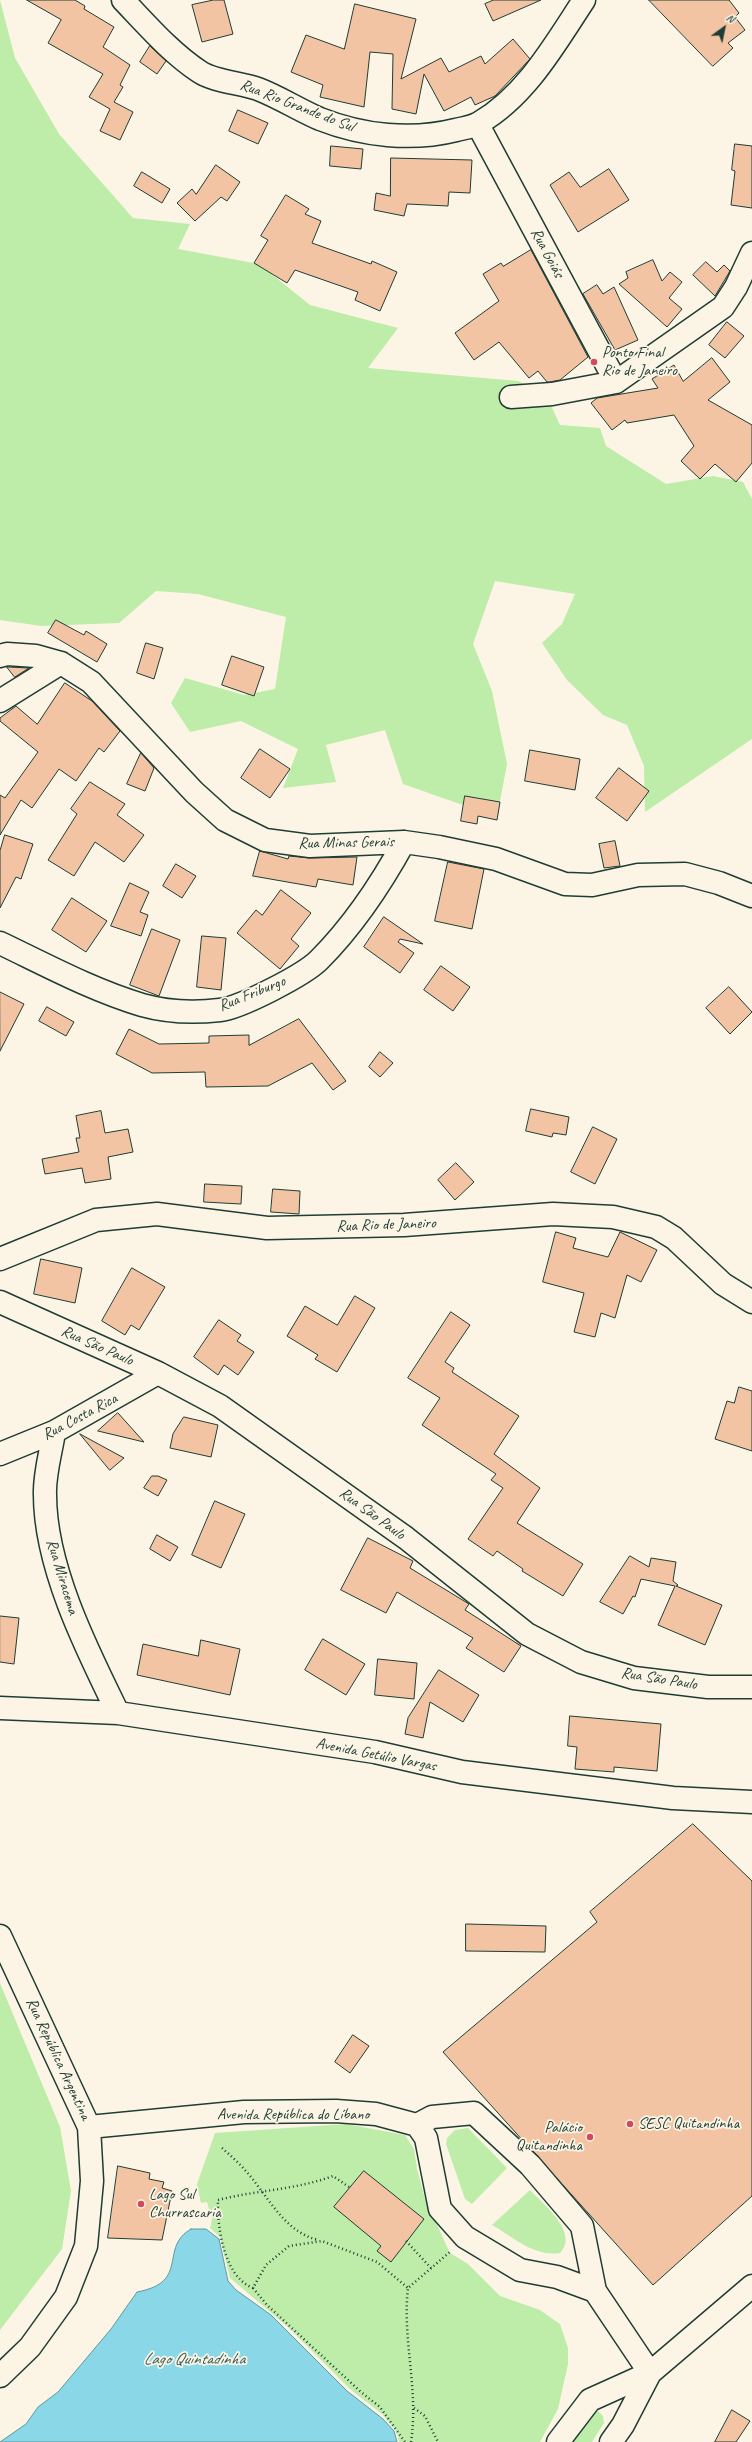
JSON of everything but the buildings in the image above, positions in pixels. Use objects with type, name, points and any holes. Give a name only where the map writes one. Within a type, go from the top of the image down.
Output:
[{"type":"street","name":"Rua Rio Grande do Sul","points":[[123,0],[177,54],[201,73],[258,89],[321,119],[354,129],[391,136],[414,137],[440,134],[478,125],[501,109],[530,78],[584,0]]},
{"type":"street","name":"Rua Goiás","points":[[478,125],[616,382]]},
{"type":"street","points":[[511,397],[552,394],[616,382],[723,307],[736,287],[752,253]]},
{"type":"street","name":"Rua Minas Gerais","points":[[0,656],[7,654],[36,656],[61,663],[90,682],[194,792],[225,820],[265,840],[310,846],[404,842],[439,847],[496,859],[565,884],[592,885],[638,875],[685,874],[719,883],[752,896]]},
{"type":"street","points":[[0,701],[61,663]]},
{"type":"street","name":"Rua Friburgo","points":[[0,943],[86,984],[142,1005],[184,1012],[222,1010],[281,985],[318,961],[356,915],[387,872],[404,842]]},
{"type":"street","name":"Rua Rio de Janeiro","points":[[0,1259],[96,1220],[157,1214],[267,1228],[404,1225],[554,1214],[614,1216],[656,1227],[674,1238],[723,1284],[752,1302]]},
{"type":"street","name":"Rua São Paulo","points":[[0,1302],[158,1374],[220,1406],[406,1538],[527,1634],[582,1662],[634,1678],[708,1687],[752,1687]]},
{"type":"street","name":"Rua Costa Rica","points":[[0,1454],[54,1432],[158,1374]]},
{"type":"street","name":"Rua Miracema","points":[[54,1432],[44,1494],[49,1534],[61,1580],[85,1647],[118,1713]]},
{"type":"street","name":"Avenida Getúlio Vargas","points":[[0,1708],[118,1713],[375,1752],[462,1772],[673,1798],[752,1802]]},
{"type":"street","name":"Rua República Argentina","points":[[0,1936],[89,2127],[92,2181],[86,2246],[66,2297],[30,2347],[0,2376]]},
{"type":"street","name":"Avenida República do Líbano","points":[[89,2127],[244,2112],[336,2111],[376,2114],[417,2125]]},
{"type":"street","points":[[594,2291],[556,2277],[520,2270],[465,2236],[440,2209],[426,2138],[417,2125],[432,2117],[474,2113],[530,2165],[582,2226],[594,2291],[650,2373]]},
{"type":"street","points":[[558,2442],[590,2400],[650,2373],[752,2286]]},
{"type":"street","points":[[611,2442],[623,2425],[650,2373]]},
{"type":"path","points":[[222,2148],[244,2170],[288,2223],[306,2237],[322,2241],[377,2262],[408,2288]]},
{"type":"path","points":[[349,2187],[333,2176],[297,2187],[263,2193],[239,2195],[218,2200],[218,2218],[229,2265],[243,2284],[253,2288],[267,2305],[361,2392],[380,2406],[405,2442]]},
{"type":"path","points":[[253,2288],[266,2265],[289,2246],[322,2241]]},
{"type":"path","points":[[406,2241],[431,2268]]},
{"type":"path","points":[[411,2442],[414,2407],[405,2315],[408,2288],[450,2253]]},
{"type":"path","points":[[414,2407],[425,2416],[438,2442]]},
{"type":"green space","points":[[0,0],[15,58],[59,134],[133,218],[190,224],[178,249],[259,264],[310,305],[398,328],[368,368],[518,381],[546,395],[560,425],[600,428],[606,446],[666,484],[713,476],[743,482],[752,499],[752,739],[645,812],[644,766],[627,725],[603,715],[567,680],[542,643],[562,624],[575,594],[495,581],[473,644],[492,691],[507,764],[497,817],[403,784],[385,730],[326,745],[336,782],[283,788],[298,749],[241,721],[190,732],[171,703],[185,678],[244,695],[275,689],[286,617],[198,594],[156,591],[119,623],[41,626],[0,620]]},
{"type":"green space","points":[[0,1983],[60,2127],[71,2191],[62,2249],[0,2330]]},
{"type":"green space","points":[[346,2124],[405,2135],[414,2149],[417,2169],[425,2199],[450,2253],[468,2264],[500,2296],[540,2310],[560,2324],[568,2348],[568,2364],[558,2409],[540,2442],[399,2442],[397,2432],[382,2414],[350,2389],[288,2327],[230,2278],[220,2237],[210,2228],[212,2219],[207,2202],[201,2203],[197,2184],[215,2133]]},
{"type":"green space","points":[[468,2128],[507,2168],[472,2204],[465,2199],[446,2144],[447,2138],[455,2130]]},
{"type":"green space","points":[[530,2190],[557,2219],[563,2228],[566,2237],[565,2245],[560,2253],[541,2252],[533,2249],[492,2225]]},
{"type":"green space","points":[[591,2411],[598,2411],[603,2416],[604,2423],[592,2442],[573,2442],[579,2427]]},
{"type":"water","name":"Lago Quintadinha","points":[[191,2229],[206,2229],[219,2239],[228,2281],[236,2290],[271,2315],[347,2391],[383,2419],[394,2431],[397,2442],[0,2442],[26,2424],[38,2407],[58,2392],[111,2329],[137,2292],[153,2287],[164,2281],[172,2264],[176,2245],[181,2237]]},
{"type":"place","name":"Ponto Final Rio de Janeiro","points":[[594,362]]},
{"type":"place","name":"SESC Quitandinha","points":[[630,2124]]},
{"type":"place","name":"Palácio Quitandinha","points":[[590,2137]]},
{"type":"place","name":"Lago Sul Churrascaria","points":[[141,2204]]}]
